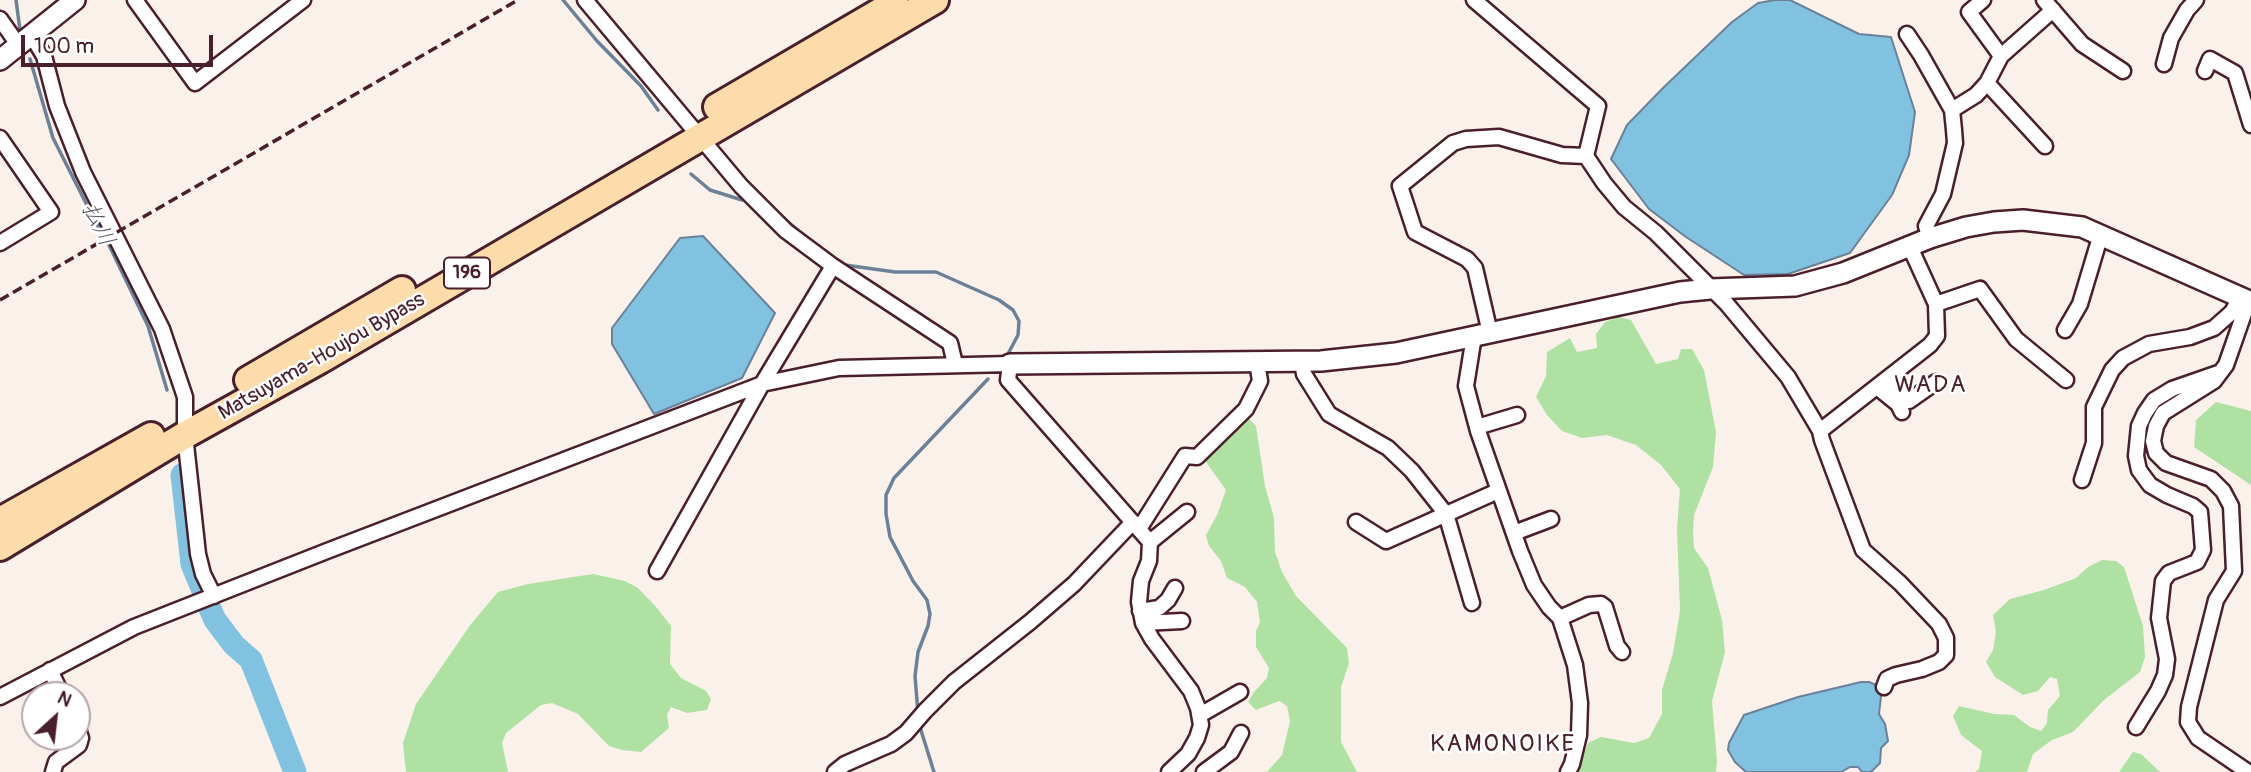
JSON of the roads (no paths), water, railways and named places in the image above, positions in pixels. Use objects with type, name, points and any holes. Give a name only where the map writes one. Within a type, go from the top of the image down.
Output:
[{"type":"highway","name":"Matsuyama-Houjou Bypass","points":[[695,129],[900,0]]},
{"type":"highway","name":"Matsuyama-Houjou Bypass","points":[[0,547],[186,425],[695,129],[935,0]]},
{"type":"highway","name":"Matsuyama-Houjou Bypass","points":[[0,520],[186,425]]},
{"type":"street","points":[[0,60],[75,0]]},
{"type":"street","points":[[135,0],[195,83],[303,0]]},
{"type":"street","points":[[585,0],[672,106],[695,129],[709,150],[786,231],[833,266],[950,343],[955,364]]},
{"type":"street","points":[[1474,0],[1598,106],[1586,156],[1624,207],[1656,233],[1726,303],[1788,377],[1820,431],[1863,550],[1900,583],[1939,624],[1946,638],[1946,655],[1939,662],[1922,669],[1887,679],[1884,687]]},
{"type":"street","points":[[1983,0],[1969,12],[2001,56]]},
{"type":"street","points":[[2164,64],[2171,38],[2196,0]]},
{"type":"street","points":[[1952,110],[1976,95],[1987,83],[2001,56],[2048,5],[2082,44],[2115,70]]},
{"type":"street","points":[[0,19],[44,56],[57,106],[83,172],[162,329],[185,397],[198,555],[203,574],[214,596]]},
{"type":"street","points":[[1907,34],[1952,110],[1955,143],[1943,194],[1926,226],[1930,238]]},
{"type":"street","points":[[2205,71],[2210,59],[2235,73],[2251,124]]},
{"type":"street","points":[[1987,83],[2045,145]]},
{"type":"street","points":[[1568,772],[1579,735],[1580,703],[1575,665],[1560,618],[1534,585],[1477,427],[1466,386],[1482,335],[1475,268],[1467,259],[1415,232],[1400,186],[1453,143],[1466,138],[1499,137],[1562,155],[1586,156]]},
{"type":"street","points":[[0,138],[51,212],[0,243]]},
{"type":"street","points":[[0,697],[134,627],[327,551],[762,384],[839,368],[955,364],[1302,361],[1396,353],[1645,298],[1710,289],[1795,286],[1843,273],[1930,238],[1966,227],[2023,220],[2082,227],[2246,301]]},
{"type":"street","points":[[2065,330],[2080,304],[2101,234]]},
{"type":"street","points":[[1820,431],[1930,345],[1937,336],[1937,304],[1910,247]]},
{"type":"street","points":[[657,571],[762,384],[833,266]]},
{"type":"street","points":[[1937,304],[1980,289],[2016,339],[2066,380]]},
{"type":"street","points":[[2246,301],[2230,355],[2220,373],[2214,381],[2162,413],[2153,441],[2156,453],[2166,463],[2211,480],[2223,491],[2231,506],[2234,571],[2216,600],[2189,708],[2188,722],[2199,738],[2248,772]]},
{"type":"street","points":[[2082,480],[2094,443],[2094,407],[2112,370],[2123,358],[2150,344],[2190,337],[2214,328],[2246,301]]},
{"type":"street","points":[[1302,361],[1304,374],[1329,414],[1388,447],[1412,471],[1446,514],[1472,603]]},
{"type":"street","points":[[835,772],[845,764],[891,744],[906,733],[954,682],[1030,622],[1136,525],[1185,456],[1197,457],[1246,409],[1260,381],[1257,362]]},
{"type":"street","points":[[1010,364],[1008,380],[1150,542],[1149,561],[1141,581],[1142,617],[1152,639],[1191,691],[1201,725],[1197,738],[1184,758],[1169,772]]},
{"type":"street","points":[[2136,727],[2165,675],[2167,659],[2159,618],[2164,581],[2169,573],[2197,562],[2203,550],[2200,512],[2150,485],[2139,470],[2136,456],[2139,426],[2154,400],[2172,389],[2220,373]]},
{"type":"street","points":[[1882,383],[1909,401],[1936,382]]},
{"type":"street","points":[[1882,383],[1902,412]]},
{"type":"street","points":[[1477,427],[1517,415]]},
{"type":"street","points":[[1356,522],[1386,541],[1499,491]]},
{"type":"street","points":[[1150,542],[1187,512]]},
{"type":"street","points":[[1514,533],[1552,519]]},
{"type":"street","points":[[1142,617],[1159,608],[1175,588]]},
{"type":"street","points":[[1560,618],[1588,605],[1601,604],[1605,607],[1622,652]]},
{"type":"street","points":[[1142,617],[1182,621]]},
{"type":"street","points":[[50,670],[55,681]]},
{"type":"street","points":[[1200,715],[1240,692]]},
{"type":"street","points":[[1204,772],[1231,752],[1241,733]]},
{"type":"street","points":[[53,772],[56,762],[71,751]]},
{"type":"street","points":[[1184,758],[1197,772]]},
{"type":"water","points":[[1790,0],[1859,34],[1891,37],[1915,112],[1909,155],[1892,195],[1850,253],[1788,274],[1744,275],[1649,209],[1611,159],[1627,125],[1663,88],[1732,22],[1758,3]]},
{"type":"water","points":[[703,236],[775,313],[742,378],[654,414],[612,344],[612,328],[680,238]]},
{"type":"water","points":[[1861,682],[1876,685],[1881,696],[1879,714],[1885,724],[1888,741],[1881,748],[1880,763],[1871,772],[1850,767],[1841,772],[1746,772],[1735,762],[1728,750],[1744,715],[1798,697]]},
{"type":"waterway","name":"払川","points":[[16,0],[20,30]]},
{"type":"waterway","points":[[563,0],[597,41],[641,86],[658,110]]},
{"type":"waterway","name":"払川","points":[[30,59],[53,138],[148,326],[167,390]]},
{"type":"waterway","points":[[691,174],[710,190],[742,200]]},
{"type":"waterway","points":[[779,214],[802,234]]},
{"type":"waterway","points":[[845,265],[895,272],[936,272],[999,300],[1013,310],[1019,321],[1018,335],[1009,352]]},
{"type":"waterway","points":[[918,713],[915,676],[918,652],[930,614],[927,600],[913,581],[890,537],[886,495],[894,478],[988,379]]},
{"type":"waterway","name":"払川","points":[[182,475],[192,564],[204,593]]},
{"type":"waterway","name":"払川","points":[[208,604],[215,620],[234,645],[251,660],[295,772]]},
{"type":"waterway","points":[[919,724],[934,772]]},
{"type":"railway","points":[[0,300],[518,0]]},
{"type":"district","name":"WADA","points":[[1931,386]]},
{"type":"district","name":"KAMONOIKE","points":[[1503,745]]}]
